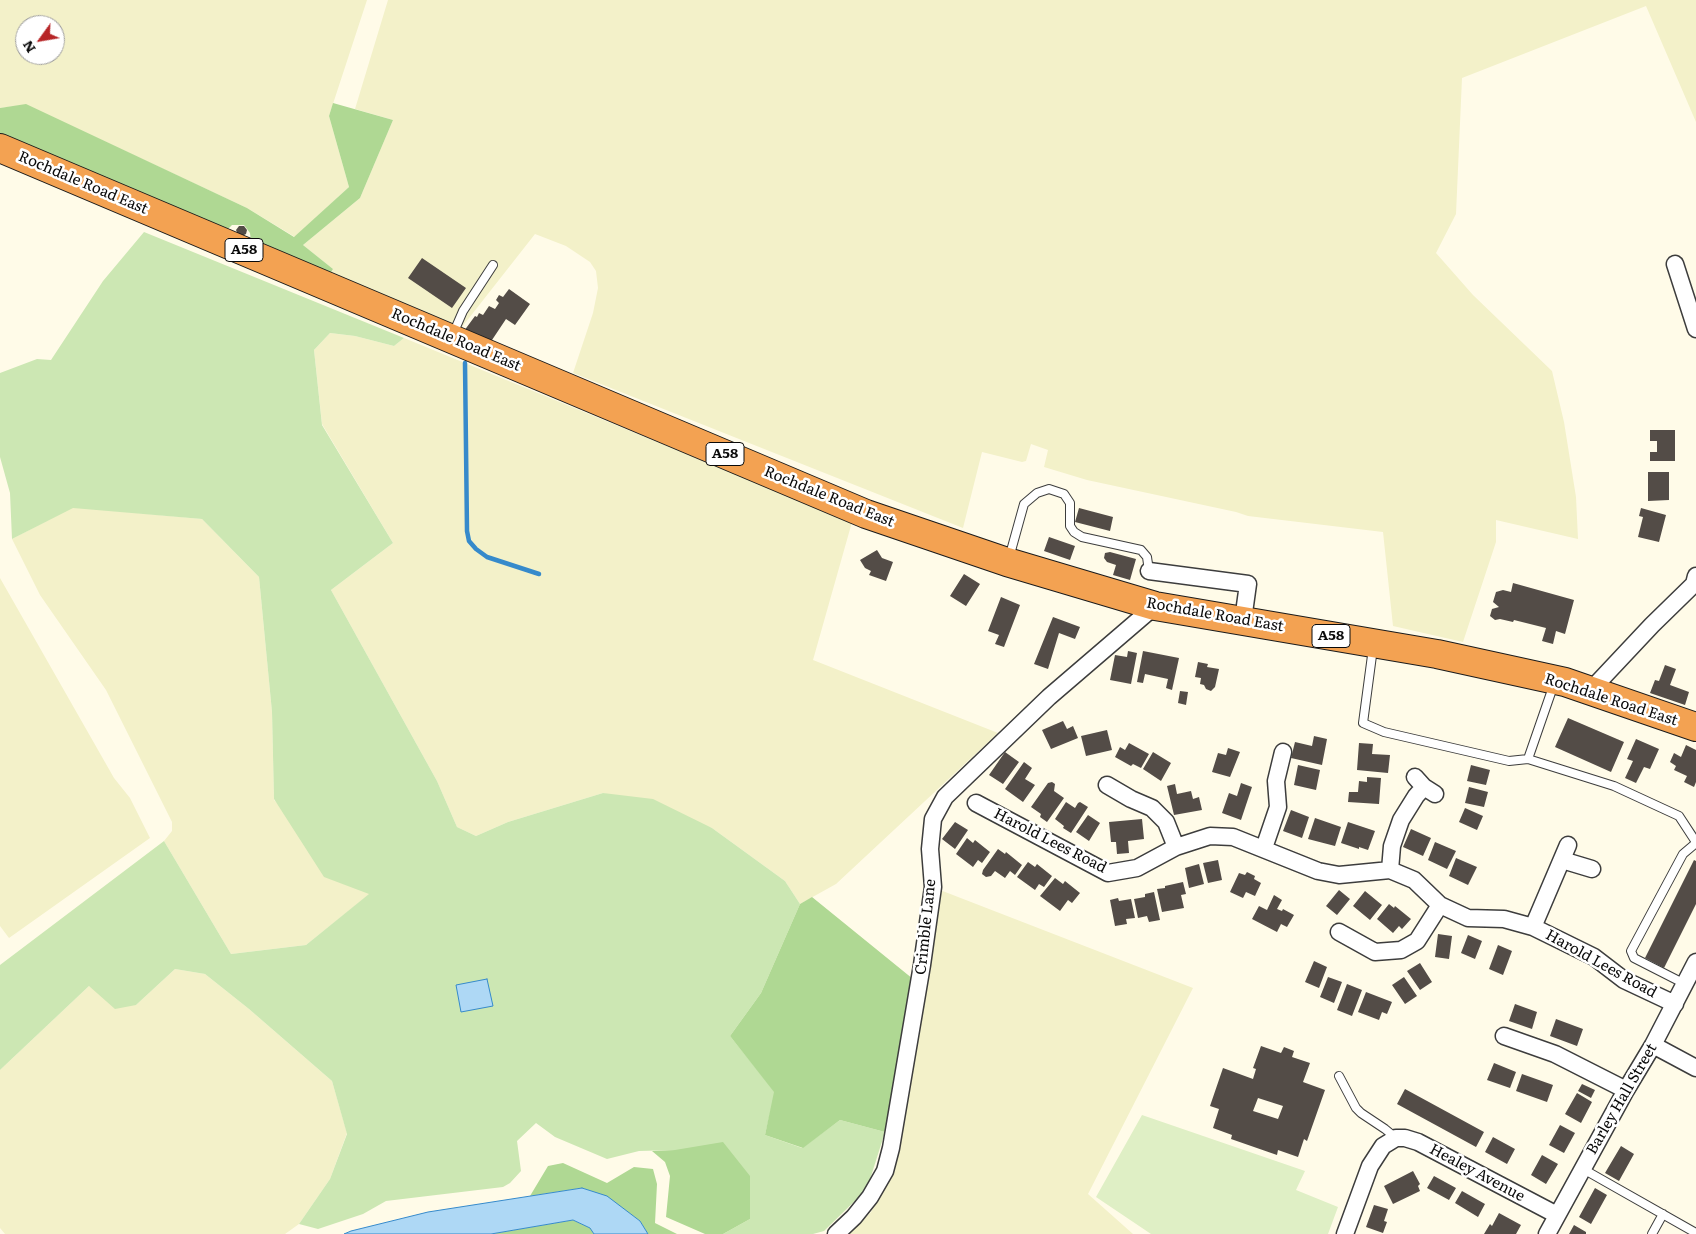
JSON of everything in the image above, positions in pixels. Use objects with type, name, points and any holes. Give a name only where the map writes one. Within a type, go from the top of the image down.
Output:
[{"type":"highway","name":"Rochdale Road East","points":[[0,148],[866,514],[1007,562],[1156,606],[1436,654],[1556,680],[1696,727]]},
{"type":"street","points":[[1675,264],[1696,328]]},
{"type":"street","points":[[1149,571],[1248,584],[1243,620]]},
{"type":"street","points":[[1590,691],[1652,625],[1694,584],[1696,576]]},
{"type":"street","name":"Crimble Lane","points":[[836,1234],[854,1217],[870,1197],[885,1171],[891,1148],[932,897],[930,849],[933,819],[945,797],[1049,697],[1156,606]]},
{"type":"street","points":[[1264,848],[1278,807],[1276,781],[1283,752]]},
{"type":"street","points":[[1107,785],[1131,799],[1152,808],[1166,822],[1176,847]]},
{"type":"street","points":[[1390,870],[1392,846],[1401,820],[1424,786]]},
{"type":"street","name":"Harold Lees Road","points":[[976,803],[1106,879],[1136,868],[1176,847],[1210,836],[1234,837],[1318,871],[1339,875],[1390,870],[1414,880],[1440,905],[1468,918],[1504,919],[1533,927],[1594,957],[1624,980],[1674,1004]]},
{"type":"street","points":[[1533,927],[1565,852],[1592,869]]},
{"type":"street","points":[[1339,932],[1375,952],[1402,950],[1418,940],[1440,905]]},
{"type":"street","name":"Barley Hall Street","points":[[1547,1234],[1626,1090],[1653,1045],[1696,962]]},
{"type":"street","points":[[1504,1036],[1555,1054],[1626,1090]]},
{"type":"street","points":[[1653,1045],[1696,1068]]},
{"type":"street","points":[[1345,1234],[1370,1166],[1383,1146],[1396,1138]]},
{"type":"street","name":"Healey Avenue","points":[[1396,1138],[1405,1138],[1418,1142],[1557,1215]]},
{"type":"lane","points":[[451,338],[463,311],[493,265]]},
{"type":"lane","points":[[1007,562],[1024,504],[1037,493],[1049,489],[1064,494],[1070,503],[1070,526],[1074,532],[1082,537],[1141,550],[1147,557],[1149,571]]},
{"type":"lane","points":[[1373,643],[1363,723],[1384,732],[1510,761],[1528,759],[1614,786],[1679,816],[1696,842],[1683,854],[1631,951],[1634,958],[1685,984]]},
{"type":"lane","points":[[1528,759],[1556,680]]},
{"type":"lane","points":[[1339,1076],[1356,1108],[1396,1138]]},
{"type":"lane","points":[[1583,1169],[1696,1233]]},
{"type":"lane","points":[[1652,1234],[1663,1214]]},
{"type":"shaded area","points":[[0,0],[367,0],[329,116],[349,187],[295,237],[247,208],[26,105],[0,108]]},
{"type":"shaded area","points":[[388,0],[1696,0],[1696,122],[1646,6],[1462,78],[1456,214],[1436,253],[1473,295],[1552,371],[1564,422],[1576,497],[1578,539],[1496,520],[1496,542],[1463,642],[1393,626],[1383,532],[1248,516],[1087,480],[1044,467],[1048,450],[1031,444],[1026,461],[1022,462],[982,452],[963,528],[573,373],[593,313],[598,288],[596,271],[590,262],[566,246],[535,234],[462,327],[330,274],[333,269],[303,245],[360,198],[393,120],[355,109]]},
{"type":"shaded area","points":[[330,333],[355,336],[394,346],[404,338],[852,522],[813,660],[998,733],[836,884],[800,904],[785,881],[712,828],[603,793],[508,822],[476,836],[457,827],[437,781],[331,590],[393,543],[322,424],[314,350]]},
{"type":"shaded area","points":[[73,507],[202,519],[259,577],[272,712],[274,800],[370,894],[306,945],[231,954],[164,841],[172,831],[172,822],[106,690],[40,595],[12,539]]},
{"type":"shaded area","points":[[0,578],[114,778],[130,798],[150,838],[9,938],[0,926]]},
{"type":"shaded area","points":[[940,890],[1193,988],[1088,1194],[1133,1234],[849,1234],[871,1212],[893,1172],[925,1001]]},
{"type":"shaded area","points":[[175,969],[205,974],[249,1009],[332,1081],[347,1133],[330,1179],[299,1224],[285,1234],[5,1234],[0,1228],[0,1070],[89,986],[136,1005]]},
{"type":"green space","points":[[333,103],[393,120],[360,198],[303,245],[333,269],[330,274],[251,241],[250,233],[244,225],[232,225],[227,230],[0,138],[0,108],[26,104],[247,208],[294,237],[349,187],[329,116]]},
{"type":"green space","points":[[144,232],[404,338],[394,346],[355,336],[330,333],[314,350],[322,425],[393,543],[331,590],[437,781],[457,827],[476,836],[508,822],[603,793],[653,799],[712,828],[785,881],[800,904],[761,993],[730,1036],[775,1092],[765,1135],[802,1148],[840,1120],[885,1132],[867,1189],[824,1231],[813,1234],[723,1234],[750,1219],[675,1150],[639,1151],[607,1159],[555,1137],[536,1123],[517,1141],[521,1171],[510,1183],[503,1187],[386,1201],[363,1214],[318,1229],[299,1224],[330,1179],[347,1134],[332,1081],[249,1009],[205,974],[175,969],[136,1005],[115,1009],[89,986],[0,1070],[0,965],[164,841],[231,954],[306,945],[369,894],[324,877],[274,799],[272,712],[259,577],[202,519],[73,508],[12,539],[10,493],[0,457],[0,373],[37,359],[51,360],[103,281]]},
{"type":"green space","points":[[812,897],[913,979],[885,1132],[840,1120],[803,1148],[765,1135],[774,1092],[730,1036],[761,993],[800,904]]},
{"type":"green space","points":[[1142,1115],[1305,1171],[1296,1190],[1338,1207],[1328,1234],[1151,1234],[1096,1197]]},
{"type":"green space","points":[[723,1142],[750,1176],[750,1219],[723,1234],[705,1234],[666,1217],[670,1176],[665,1162],[652,1151],[675,1150]]},
{"type":"green space","points":[[563,1163],[607,1183],[634,1167],[653,1169],[657,1184],[655,1223],[677,1234],[648,1234],[640,1221],[607,1197],[582,1188],[530,1196],[548,1166]]},
{"type":"green space","points":[[573,1220],[590,1228],[594,1234],[491,1234]]},
{"type":"water","points":[[487,979],[493,1006],[461,1012],[456,985]]},
{"type":"water","points":[[582,1188],[607,1196],[640,1221],[648,1234],[594,1234],[590,1228],[573,1220],[491,1234],[344,1234],[428,1212]]},
{"type":"building","points":[[239,226],[244,226],[247,230],[246,234],[238,235],[236,230]]},
{"type":"building","points":[[422,258],[466,288],[452,308],[408,278]]},
{"type":"building","points":[[509,289],[530,304],[515,325],[506,319],[490,343],[464,331],[479,313],[483,315],[489,306],[495,309],[499,303],[496,300],[499,295],[503,297]]},
{"type":"building","points":[[1650,430],[1675,430],[1675,461],[1650,461],[1650,452],[1657,452],[1657,441],[1650,441]]},
{"type":"building","points":[[1648,472],[1669,472],[1669,500],[1648,501]]},
{"type":"building","points":[[1079,508],[1113,517],[1110,531],[1075,522]]},
{"type":"building","points":[[1641,508],[1666,515],[1659,542],[1638,537],[1643,517],[1639,516]]},
{"type":"building","points":[[1049,537],[1075,546],[1070,560],[1044,551]]},
{"type":"building","points":[[877,550],[882,558],[893,562],[886,581],[869,575],[871,571],[865,568],[860,560]]},
{"type":"building","points":[[1110,552],[1136,559],[1130,580],[1113,575],[1116,565],[1107,562],[1104,558],[1105,553]]},
{"type":"building","points":[[964,574],[980,584],[966,606],[950,596]]},
{"type":"building","points":[[1513,583],[1574,600],[1565,634],[1556,631],[1553,644],[1542,641],[1546,628],[1514,620],[1513,622],[1500,619],[1495,620],[1490,616],[1492,609],[1499,607],[1493,602],[1496,592],[1503,590],[1511,592]]},
{"type":"building","points":[[1001,597],[1020,605],[1004,647],[995,644],[999,635],[988,631]]},
{"type":"building","points":[[1053,617],[1080,627],[1075,639],[1059,633],[1048,669],[1034,664]]},
{"type":"building","points":[[1128,651],[1137,653],[1131,684],[1110,680],[1115,655],[1127,657]]},
{"type":"building","points":[[1143,651],[1179,658],[1172,690],[1166,688],[1168,679],[1145,674],[1143,683],[1137,682]]},
{"type":"building","points":[[1198,662],[1208,664],[1207,667],[1219,669],[1215,687],[1211,691],[1200,684],[1201,678],[1195,677]]},
{"type":"building","points":[[1665,665],[1676,669],[1670,685],[1689,692],[1685,705],[1650,693],[1655,680],[1659,681]]},
{"type":"building","points":[[1180,691],[1188,692],[1186,705],[1178,703]]},
{"type":"building","points":[[1568,718],[1624,742],[1611,772],[1555,747]]},
{"type":"building","points":[[1063,721],[1067,729],[1073,726],[1078,738],[1051,749],[1042,730]]},
{"type":"building","points":[[1107,730],[1112,750],[1086,756],[1081,736]]},
{"type":"building","points":[[1314,736],[1327,739],[1322,765],[1291,758],[1295,742],[1312,746]]},
{"type":"building","points":[[1636,739],[1659,749],[1650,769],[1644,767],[1636,783],[1625,778],[1633,761],[1627,759]]},
{"type":"building","points":[[1129,743],[1149,754],[1141,768],[1133,764],[1131,766],[1115,757],[1120,747],[1125,750]]},
{"type":"building","points":[[1359,743],[1373,744],[1372,754],[1390,755],[1388,773],[1357,770]]},
{"type":"building","points":[[1686,745],[1696,750],[1696,782],[1694,787],[1684,782],[1687,776],[1674,770],[1676,766],[1670,762],[1674,753],[1681,757]]},
{"type":"building","points":[[1228,748],[1240,752],[1230,777],[1212,772],[1218,753],[1226,755]]},
{"type":"building","points":[[1005,752],[1019,762],[1003,784],[989,775]]},
{"type":"building","points":[[1153,752],[1171,763],[1161,781],[1143,769]]},
{"type":"building","points":[[1024,762],[1032,768],[1025,779],[1035,785],[1023,802],[1005,789]]},
{"type":"building","points":[[1298,765],[1320,770],[1316,790],[1294,785]]},
{"type":"building","points":[[1471,765],[1490,770],[1486,785],[1467,781]]},
{"type":"building","points":[[1367,777],[1381,778],[1379,804],[1348,802],[1349,792],[1358,792],[1359,781],[1367,782]]},
{"type":"building","points":[[1052,782],[1055,784],[1054,791],[1064,798],[1047,822],[1040,817],[1041,814],[1031,807],[1048,783]]},
{"type":"building","points":[[1241,783],[1252,787],[1241,820],[1222,813],[1229,793],[1237,796]]},
{"type":"building","points":[[1175,784],[1177,794],[1191,791],[1193,799],[1199,797],[1202,810],[1174,815],[1167,786]]},
{"type":"building","points":[[1469,787],[1488,792],[1484,807],[1465,803]]},
{"type":"building","points":[[1066,802],[1075,808],[1080,802],[1088,807],[1071,833],[1063,828],[1064,826],[1055,819]]},
{"type":"building","points":[[1465,808],[1483,816],[1477,830],[1459,822]]},
{"type":"building","points":[[1291,810],[1309,817],[1302,838],[1283,831]]},
{"type":"building","points":[[1088,815],[1100,823],[1089,841],[1076,832]]},
{"type":"building","points":[[1315,818],[1341,827],[1335,846],[1308,839]]},
{"type":"building","points":[[1142,819],[1144,839],[1128,841],[1129,853],[1117,854],[1116,842],[1111,842],[1109,822]]},
{"type":"building","points":[[955,822],[968,830],[955,849],[942,839]]},
{"type":"building","points":[[1348,822],[1375,831],[1368,850],[1341,843]]},
{"type":"building","points":[[1411,829],[1431,838],[1423,856],[1403,847]]},
{"type":"building","points":[[967,838],[973,843],[975,840],[990,852],[982,863],[978,860],[973,867],[956,854]]},
{"type":"building","points":[[1435,842],[1456,851],[1447,869],[1428,860]]},
{"type":"building","points":[[998,849],[1005,854],[1006,852],[1022,865],[1015,875],[1010,871],[1005,878],[995,871],[991,876],[986,877],[982,874]]},
{"type":"building","points":[[1456,858],[1477,867],[1468,885],[1449,876]]},
{"type":"building","points":[[1218,860],[1222,880],[1208,883],[1203,863]]},
{"type":"building","points":[[1694,860],[1696,861],[1696,904],[1664,968],[1645,958]]},
{"type":"building","points":[[1028,862],[1035,867],[1037,864],[1052,876],[1044,887],[1039,884],[1035,890],[1017,877]]},
{"type":"building","points":[[1199,864],[1204,884],[1189,888],[1185,868]]},
{"type":"building","points":[[1247,872],[1255,876],[1254,879],[1261,883],[1255,896],[1246,892],[1243,898],[1230,892],[1239,873],[1245,875]]},
{"type":"building","points":[[1055,878],[1063,884],[1065,881],[1080,893],[1072,903],[1068,900],[1060,911],[1040,896]]},
{"type":"building","points":[[1183,882],[1186,894],[1181,895],[1184,908],[1162,912],[1157,889]]},
{"type":"building","points":[[1339,890],[1350,899],[1337,915],[1326,906]]},
{"type":"building","points":[[1365,891],[1382,905],[1370,920],[1353,906]]},
{"type":"building","points":[[1154,892],[1160,920],[1149,922],[1147,916],[1138,918],[1134,899],[1145,897],[1145,894]]},
{"type":"building","points":[[1274,895],[1282,900],[1277,909],[1282,911],[1283,909],[1294,915],[1287,927],[1281,924],[1277,932],[1252,919],[1259,906],[1267,910]]},
{"type":"building","points":[[1118,898],[1119,901],[1131,899],[1135,918],[1126,919],[1127,924],[1115,926],[1110,900]]},
{"type":"building","points":[[1389,904],[1394,908],[1395,906],[1411,919],[1402,929],[1399,926],[1393,933],[1377,919]]},
{"type":"building","points":[[1438,934],[1452,936],[1449,959],[1435,957]]},
{"type":"building","points":[[1468,935],[1482,941],[1475,959],[1461,953]]},
{"type":"building","points":[[1498,945],[1512,951],[1503,975],[1489,969]]},
{"type":"building","points":[[1314,961],[1327,967],[1319,988],[1305,982]]},
{"type":"building","points":[[1420,963],[1432,982],[1420,990],[1407,971]]},
{"type":"building","points":[[1328,977],[1342,982],[1334,1003],[1320,997]]},
{"type":"building","points":[[1404,977],[1417,996],[1405,1004],[1392,985]]},
{"type":"building","points":[[1347,984],[1362,990],[1352,1016],[1337,1010]]},
{"type":"building","points":[[1366,992],[1392,1002],[1387,1014],[1382,1012],[1379,1020],[1358,1012]]},
{"type":"building","points":[[1515,1004],[1537,1012],[1532,1029],[1509,1021]]},
{"type":"building","points":[[1556,1019],[1583,1029],[1577,1046],[1550,1036]]},
{"type":"building","points":[[1261,1046],[1281,1053],[1284,1047],[1294,1051],[1292,1057],[1310,1063],[1303,1082],[1325,1090],[1307,1141],[1304,1139],[1298,1157],[1278,1150],[1277,1155],[1231,1139],[1232,1135],[1213,1128],[1219,1109],[1210,1106],[1223,1068],[1253,1079],[1256,1069],[1253,1068]],"holes":[[[1258,1098],[1283,1106],[1278,1119],[1253,1111]]]},
{"type":"building","points":[[1494,1063],[1516,1072],[1510,1088],[1487,1080]]},
{"type":"building","points":[[1522,1074],[1553,1085],[1547,1102],[1516,1091]]},
{"type":"building","points":[[1582,1084],[1595,1090],[1591,1098],[1578,1091]]},
{"type":"building","points":[[1405,1089],[1484,1132],[1476,1147],[1397,1104]]},
{"type":"building","points":[[1577,1093],[1592,1102],[1581,1123],[1565,1114]]},
{"type":"building","points":[[1560,1125],[1575,1133],[1564,1153],[1549,1145]]},
{"type":"building","points":[[1493,1137],[1515,1149],[1507,1164],[1485,1152]]},
{"type":"building","points":[[1621,1146],[1634,1154],[1619,1181],[1605,1173]]},
{"type":"building","points":[[1542,1155],[1558,1164],[1546,1184],[1531,1175]]},
{"type":"building","points":[[1413,1171],[1420,1184],[1418,1186],[1420,1191],[1393,1204],[1384,1186]]},
{"type":"building","points":[[1434,1176],[1456,1188],[1449,1200],[1427,1188]]},
{"type":"building","points":[[1595,1188],[1607,1195],[1591,1224],[1579,1217]]},
{"type":"building","points":[[1462,1191],[1485,1204],[1478,1217],[1455,1203]]},
{"type":"building","points":[[1374,1205],[1388,1209],[1384,1221],[1387,1222],[1383,1233],[1366,1227]]},
{"type":"building","points":[[1499,1213],[1521,1225],[1516,1234],[1484,1234],[1490,1224],[1492,1226]]},
{"type":"building","points":[[1574,1225],[1586,1232],[1586,1234],[1569,1234]]},
{"type":"waterway","points":[[465,363],[467,531],[469,541],[487,557],[539,574]]}]
